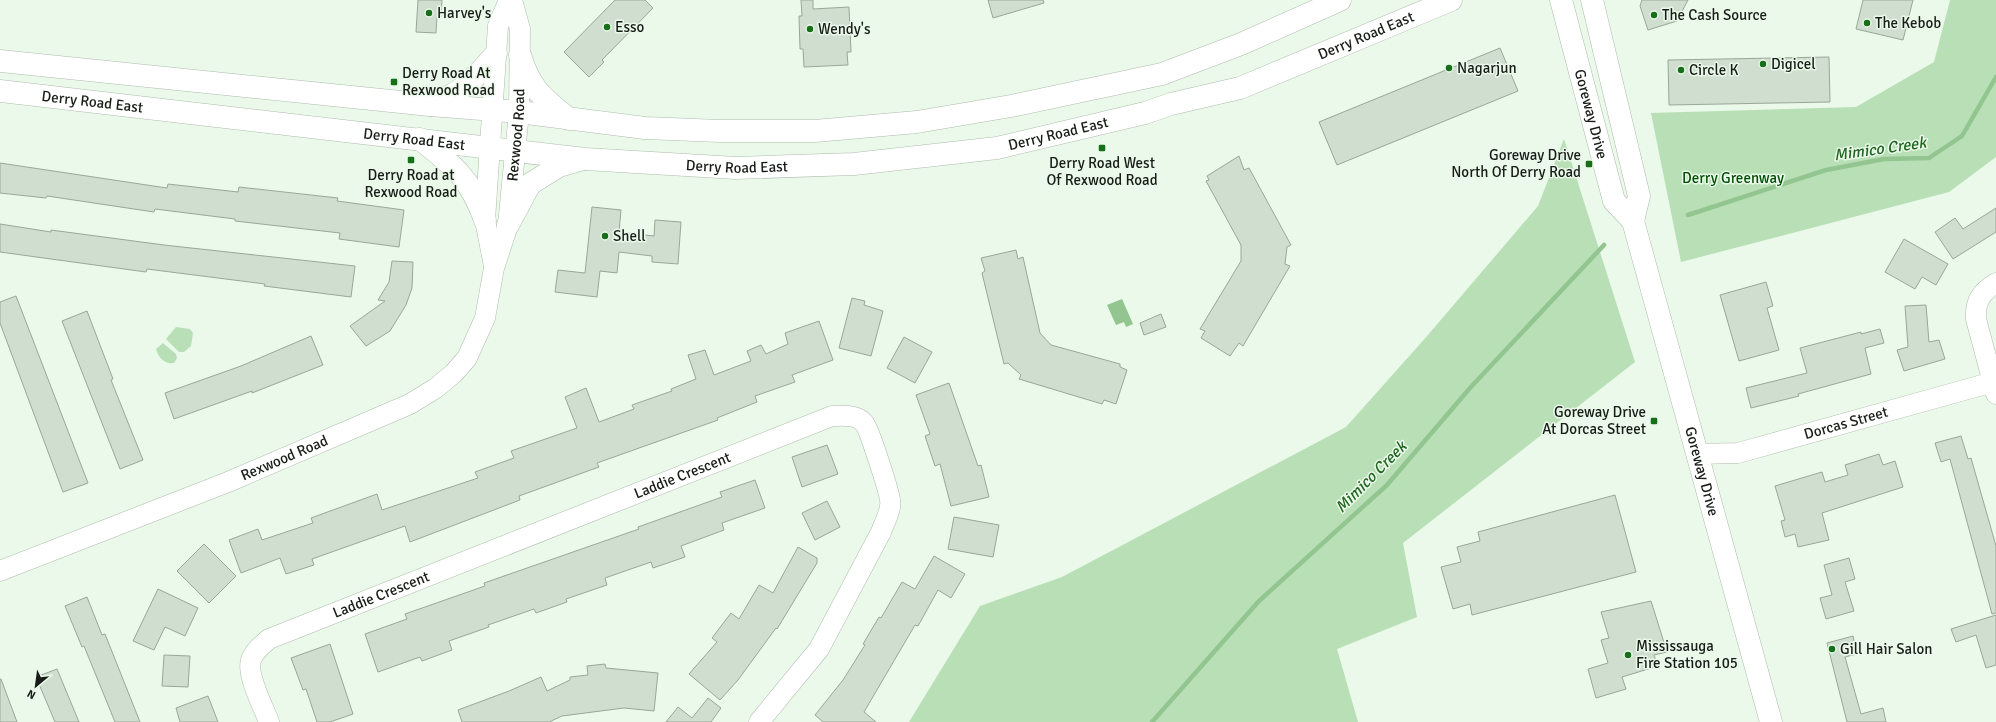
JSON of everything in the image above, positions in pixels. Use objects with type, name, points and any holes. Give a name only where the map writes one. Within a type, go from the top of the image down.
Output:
[{"type":"main road","name":"Derry Road East","points":[[0,61],[430,105],[520,112],[570,120],[645,128],[720,132],[816,131],[918,122],[1011,106],[1162,74],[1241,44],[1340,0]]},
{"type":"main road","name":"Derry Road East","points":[[0,91],[585,159],[744,168],[854,164],[997,148],[1145,113],[1171,104],[1240,88],[1451,0]]},
{"type":"main road","name":"Goreway Drive","points":[[1561,0],[1614,201],[1632,221],[1646,268],[1771,722]]},
{"type":"main road","name":"Goreway Drive","points":[[1592,0],[1638,196],[1632,221]]},
{"type":"main road","points":[[430,105],[451,97],[470,84],[496,54]]},
{"type":"main road","points":[[520,55],[526,75],[542,97],[570,120]]},
{"type":"main road","points":[[419,139],[456,168],[476,197],[485,220]]},
{"type":"main road","points":[[508,225],[530,184],[558,166],[585,159]]},
{"type":"street","name":"Rexwood Road","points":[[494,268],[485,220],[498,26],[509,0]]},
{"type":"street","name":"Rexwood Road","points":[[0,571],[228,482],[410,404],[436,388],[454,373],[467,358],[485,318],[494,268],[508,225],[520,112],[520,29],[512,0]]},
{"type":"street","points":[[1994,388],[1976,319],[1975,308],[1979,297],[1996,283]]},
{"type":"street","name":"Dorcas Street","points":[[1697,454],[1738,453],[1994,388]]},
{"type":"street","name":"Laddie Crescent","points":[[269,722],[252,678],[251,661],[258,649],[269,639],[832,416],[853,416],[864,423],[870,435],[891,501],[887,517],[881,532],[819,649],[759,722]]},
{"type":"green space","name":"Derry Greenway","points":[[1950,0],[1996,0],[1996,157],[1949,192],[1681,262],[1651,113],[1856,107],[1934,62]]},
{"type":"green space","points":[[1564,139],[1635,362],[1403,543],[1417,617],[1337,649],[1358,722],[909,722],[980,606],[1062,577],[1346,427],[1428,335],[1538,206]]},
{"type":"green space","points":[[176,327],[190,329],[193,333],[191,346],[184,352],[179,352],[166,339]]},
{"type":"green space","points":[[163,343],[176,354],[177,358],[174,363],[165,362],[158,355],[156,349]]},
{"type":"shaded area","points":[[1122,299],[1133,324],[1126,327],[1124,322],[1116,325],[1107,305]]},
{"type":"building","name":"Harvey's","points":[[418,0],[442,0],[441,17],[437,17],[436,33],[416,32]]},
{"type":"building","points":[[615,0],[645,0],[653,8],[602,60],[604,62],[589,77],[564,52]]},
{"type":"building","points":[[801,0],[813,0],[813,9],[849,7],[851,52],[847,52],[848,65],[804,67],[803,49],[800,49],[799,16],[802,16]]},
{"type":"building","points":[[988,0],[1043,0],[1044,3],[993,18]]},
{"type":"building","points":[[1642,0],[1688,0],[1677,21],[1648,30],[1640,6]]},
{"type":"building","points":[[1863,0],[1913,0],[1903,40],[1856,29]]},
{"type":"building","points":[[1500,48],[1518,91],[1337,165],[1319,122]]},
{"type":"building","points":[[1829,57],[1830,102],[1669,105],[1668,60]]},
{"type":"building","points":[[1239,156],[1244,170],[1249,168],[1291,245],[1287,247],[1285,264],[1290,266],[1243,346],[1239,343],[1230,356],[1201,338],[1205,331],[1200,329],[1241,261],[1241,245],[1206,181],[1209,180],[1207,176]]},
{"type":"building","points":[[0,163],[167,188],[168,184],[238,192],[239,187],[338,198],[337,201],[404,210],[399,247],[339,239],[340,233],[235,221],[235,219],[155,209],[154,212],[47,196],[46,198],[0,193]]},
{"type":"building","points":[[592,207],[621,210],[619,232],[654,236],[655,220],[681,222],[678,264],[652,262],[652,256],[619,252],[617,273],[600,271],[597,297],[555,292],[558,270],[585,273]]},
{"type":"building","points":[[1996,208],[1996,232],[1953,259],[1935,232],[1955,218],[1963,229]]},
{"type":"building","points":[[0,224],[51,232],[51,230],[164,245],[355,266],[351,297],[264,286],[265,284],[147,269],[146,272],[0,252]]},
{"type":"building","points":[[1904,239],[1948,264],[1936,285],[1922,277],[1915,289],[1885,272]]},
{"type":"building","points":[[1016,250],[1018,259],[1023,257],[1040,333],[1051,345],[1120,364],[1120,367],[1127,370],[1116,404],[1104,400],[1102,404],[1019,379],[1021,375],[1008,363],[1004,364],[982,273],[985,271],[981,258]]},
{"type":"building","points":[[392,261],[413,262],[412,288],[406,305],[390,331],[366,346],[350,326],[385,301],[378,300],[389,282]]},
{"type":"building","points":[[1766,282],[1773,306],[1767,308],[1779,350],[1739,361],[1720,295]]},
{"type":"building","points":[[16,296],[88,483],[63,492],[0,323],[0,302]]},
{"type":"building","points":[[852,298],[865,301],[864,305],[883,311],[871,356],[839,348]]},
{"type":"building","points":[[1926,305],[1929,342],[1939,340],[1945,359],[1904,371],[1897,350],[1908,347],[1905,306]]},
{"type":"building","points":[[87,311],[113,379],[111,380],[143,460],[120,469],[62,321]]},
{"type":"building","points":[[1161,314],[1166,327],[1144,335],[1140,323]]},
{"type":"building","points":[[819,321],[833,360],[792,375],[795,382],[755,396],[757,402],[717,418],[718,420],[597,463],[599,467],[519,496],[520,500],[410,542],[405,526],[312,559],[314,565],[286,574],[280,558],[241,573],[229,540],[258,529],[262,540],[313,523],[311,518],[377,494],[382,510],[478,478],[475,472],[514,458],[511,451],[577,428],[565,397],[586,388],[599,422],[634,409],[632,405],[672,391],[671,389],[696,379],[688,355],[705,350],[714,375],[751,361],[747,351],[761,345],[766,354],[788,344],[785,333]]},
{"type":"building","points":[[1880,329],[1884,343],[1865,348],[1871,374],[1798,394],[1799,396],[1751,408],[1746,388],[1807,373],[1800,348],[1861,332],[1861,334]]},
{"type":"building","points":[[311,336],[323,365],[252,393],[252,391],[174,419],[165,393],[241,366]]},
{"type":"building","points":[[904,337],[932,352],[915,383],[887,368]]},
{"type":"building","points":[[949,383],[978,466],[981,465],[989,497],[951,506],[940,464],[935,466],[925,436],[930,434],[916,395]]},
{"type":"building","points":[[1961,436],[1968,459],[1971,458],[1996,546],[1996,613],[1992,614],[1950,459],[1941,462],[1935,443]]},
{"type":"building","points":[[827,445],[838,474],[802,487],[792,457]]},
{"type":"building","points":[[1879,454],[1883,465],[1895,461],[1903,487],[1822,513],[1829,540],[1798,547],[1795,534],[1785,537],[1781,521],[1785,520],[1775,486],[1822,472],[1825,482],[1848,475],[1845,465]]},
{"type":"building","points":[[755,480],[765,508],[722,523],[724,530],[681,546],[685,557],[653,568],[651,562],[605,578],[607,585],[566,599],[567,602],[536,613],[534,609],[488,625],[489,627],[449,641],[452,650],[422,661],[420,657],[378,672],[365,634],[407,619],[405,614],[485,586],[484,583],[639,529],[638,527],[722,497],[720,492]]},
{"type":"building","points":[[1615,495],[1636,572],[1472,615],[1470,604],[1453,609],[1441,567],[1461,562],[1457,547],[1480,541],[1478,532]]},
{"type":"building","points":[[827,501],[840,527],[815,540],[802,513]]},
{"type":"building","points":[[954,517],[999,525],[993,557],[948,549]]},
{"type":"building","points":[[204,544],[236,576],[209,603],[177,571]]},
{"type":"building","points":[[798,547],[817,558],[817,563],[777,629],[776,628],[738,680],[720,700],[689,674],[717,642],[712,638],[731,613],[739,619],[759,585],[773,593]]},
{"type":"building","points":[[934,556],[965,574],[951,598],[938,590],[918,626],[915,625],[864,712],[876,722],[823,722],[815,715],[843,680],[865,645],[863,644],[879,617],[881,618],[902,582],[915,589]]},
{"type":"building","points":[[1849,558],[1855,579],[1845,582],[1854,611],[1826,619],[1820,598],[1832,595],[1824,565]]},
{"type":"building","points":[[158,589],[198,608],[185,636],[165,627],[154,650],[133,641]]},
{"type":"building","points":[[87,597],[102,635],[105,634],[140,722],[115,722],[84,646],[82,647],[65,606]]},
{"type":"building","points":[[1651,601],[1667,652],[1654,655],[1658,666],[1622,677],[1626,689],[1596,698],[1588,669],[1608,663],[1601,640],[1609,638],[1601,612]]},
{"type":"building","points":[[1996,615],[1996,665],[1986,668],[1976,635],[1956,642],[1951,629]]},
{"type":"building","points":[[1853,636],[1857,654],[1845,657],[1861,714],[1883,708],[1886,722],[1847,722],[1827,643]]},
{"type":"building","points":[[330,644],[353,714],[330,722],[317,722],[306,689],[303,690],[291,658]]},
{"type":"building","points":[[164,655],[190,656],[188,687],[162,686]]},
{"type":"building","points":[[605,664],[606,668],[658,673],[654,711],[624,708],[562,716],[549,722],[462,722],[458,710],[541,677],[547,691],[570,680],[570,677],[588,675],[587,666]]},
{"type":"building","points":[[57,669],[79,722],[55,722],[36,677]]},
{"type":"building","points":[[1,679],[17,722],[0,722]]},
{"type":"building","points":[[208,696],[218,722],[180,722],[176,708]]},
{"type":"building","points":[[708,698],[721,708],[711,722],[666,722],[678,707],[692,718]]},
{"type":"waterway","name":"Mimico Creek","points":[[1688,215],[1826,170],[1884,159],[1929,158],[1962,136],[1996,77]]},
{"type":"waterway","name":"Mimico Creek","points":[[1152,722],[1259,601],[1387,485],[1470,388],[1604,245]]},
{"type":"place","name":"Harvey's","points":[[429,13]]},
{"type":"place","name":"The Cash Source","points":[[1654,15]]},
{"type":"place","name":"The Kebob","points":[[1867,23]]},
{"type":"place","name":"Esso","points":[[607,27]]},
{"type":"place","name":"Wendy's","points":[[810,29]]},
{"type":"place","name":"Digicel","points":[[1763,64]]},
{"type":"place","name":"Nagarjun","points":[[1449,68]]},
{"type":"place","name":"Circle K","points":[[1681,70]]},
{"type":"place","name":"Derry Road At Rexwood Road","points":[[394,82]]},
{"type":"place","name":"Derry Road West Of Rexwood Road","points":[[1102,148]]},
{"type":"place","name":"Derry Road at Rexwood Road","points":[[411,160]]},
{"type":"place","name":"Goreway Drive North Of Derry Road","points":[[1589,164]]},
{"type":"place","name":"Shell","points":[[605,236]]},
{"type":"place","name":"Goreway Drive At Dorcas Street","points":[[1654,421]]},
{"type":"place","name":"Gill Hair Salon","points":[[1832,649]]},
{"type":"place","name":"Mississauga Fire Station 105","points":[[1628,655]]}]
